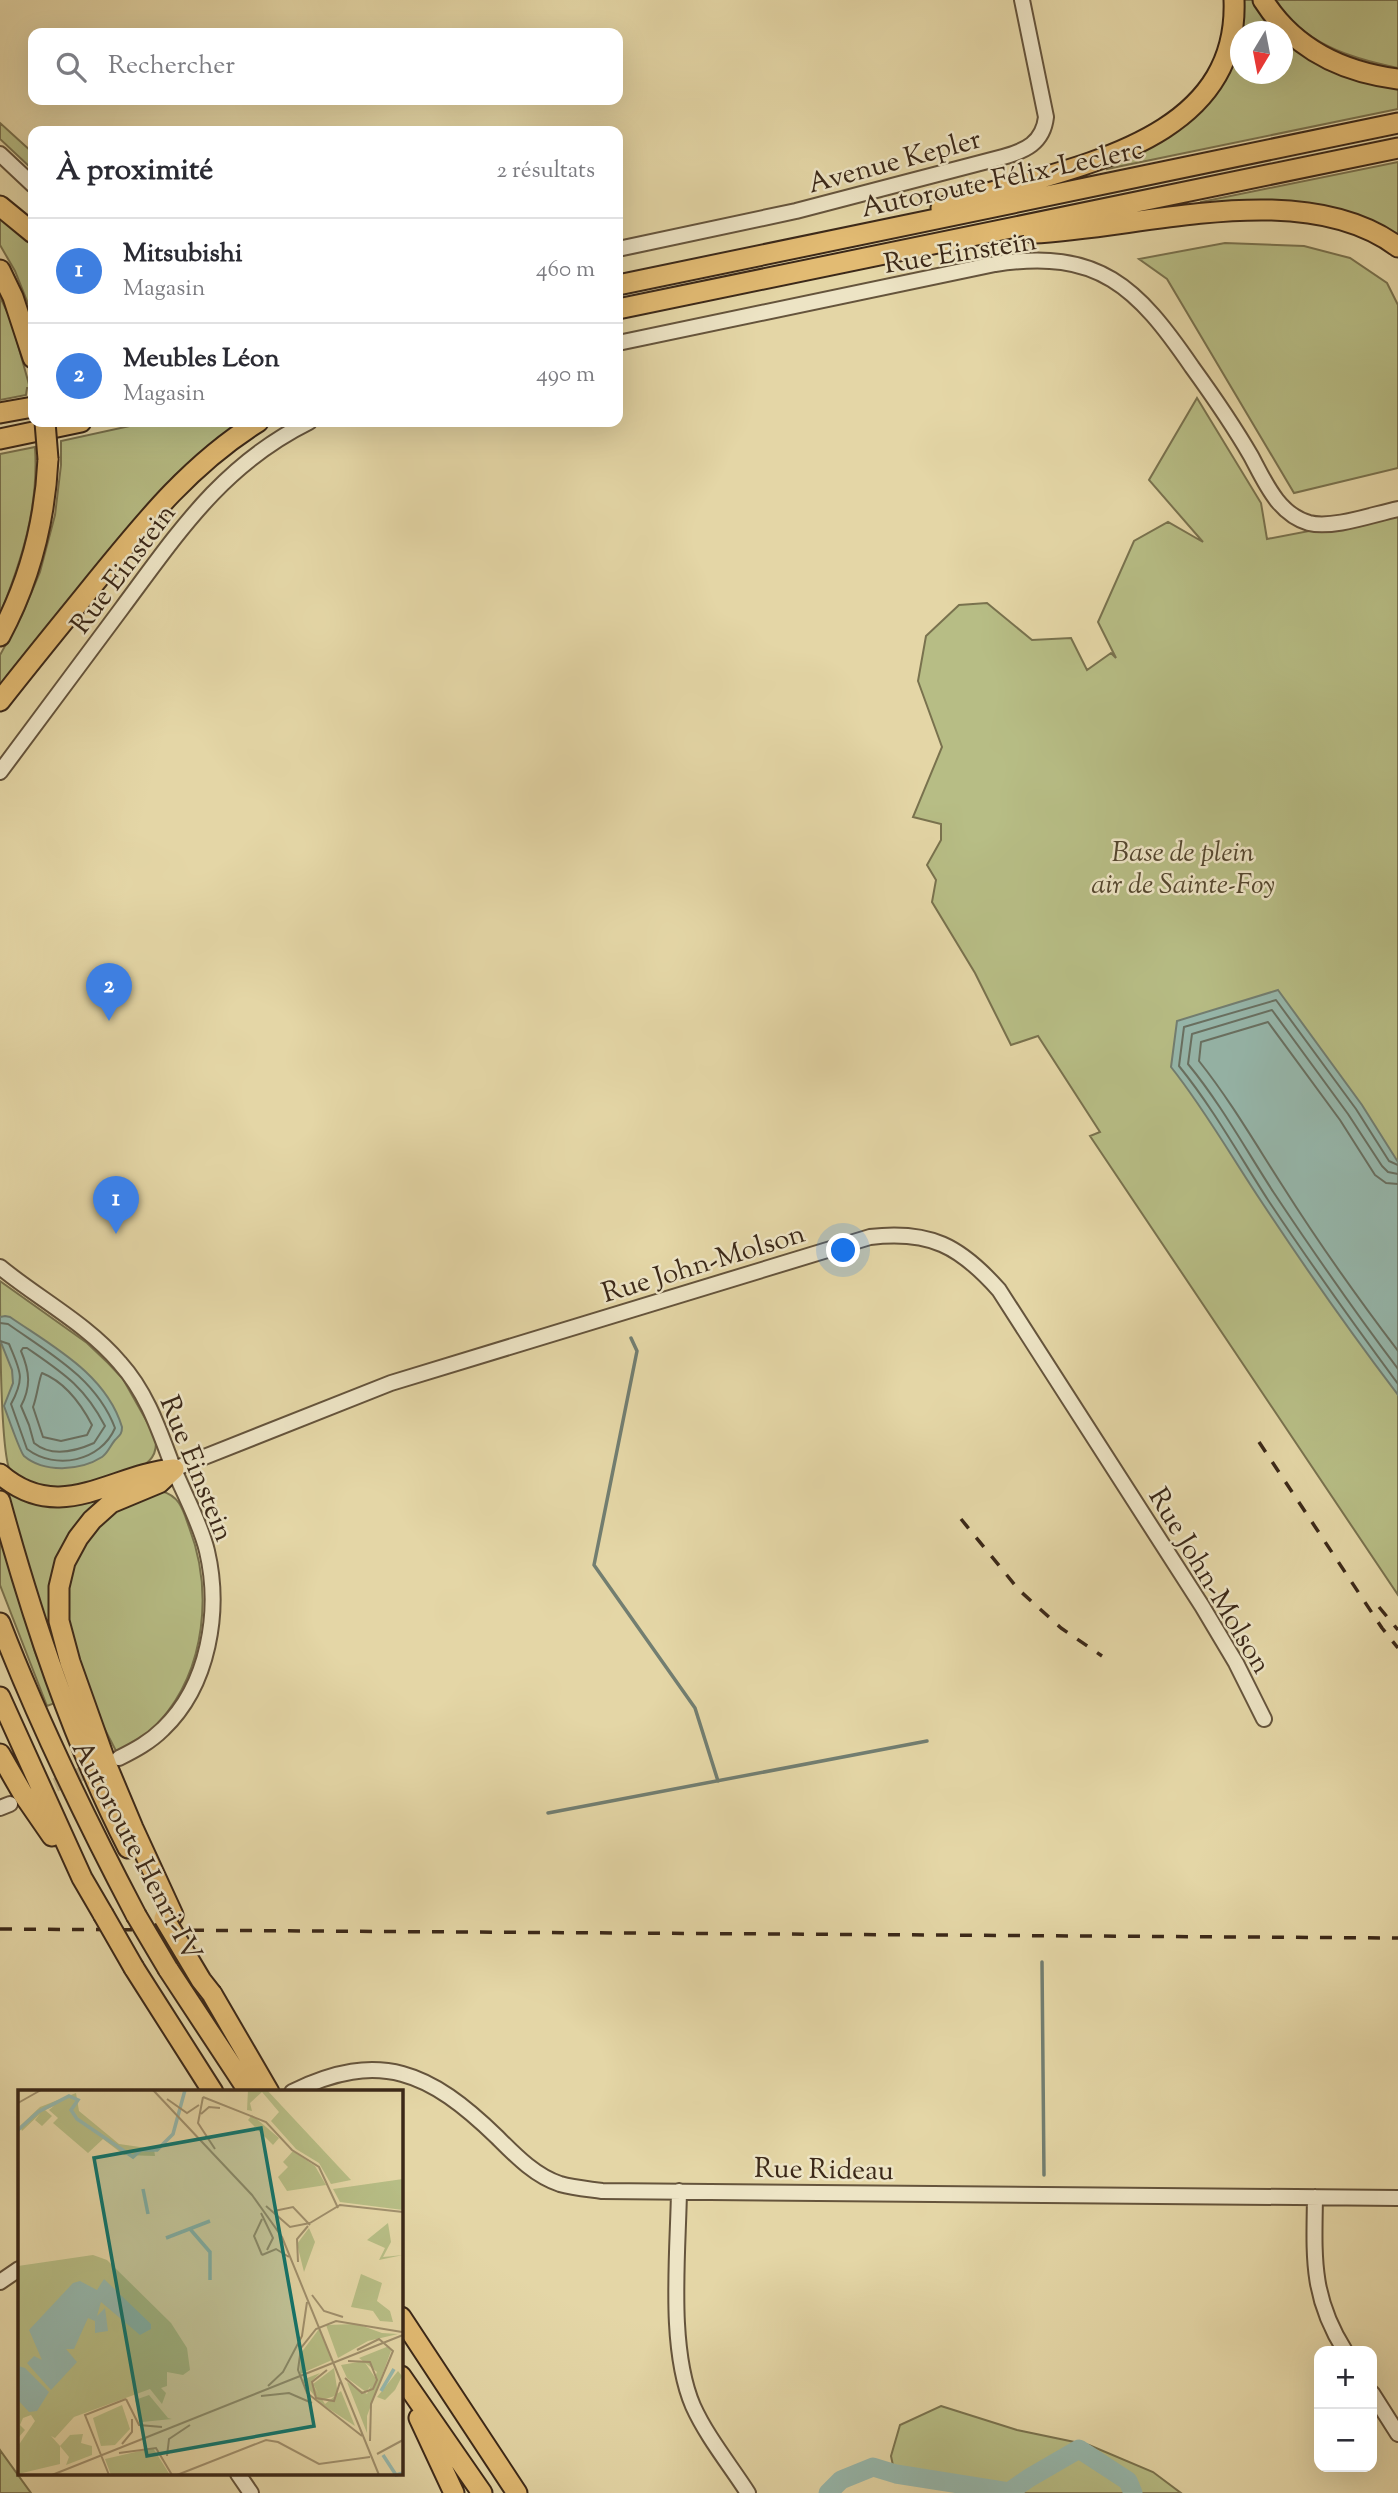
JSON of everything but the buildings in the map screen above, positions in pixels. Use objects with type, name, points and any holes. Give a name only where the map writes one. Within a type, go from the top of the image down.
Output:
[{"type":"highway","points":[[881,230],[964,199],[1088,164],[1127,149],[1163,129],[1193,104],[1215,76],[1231,36],[1234,0]]},
{"type":"highway","points":[[1263,0],[1287,31],[1321,56],[1357,71],[1398,79]]},
{"type":"highway","name":"Autoroute Félix-Leclerc","points":[[623,284],[1398,123]]},
{"type":"highway","name":"Autoroute Félix-Leclerc","points":[[623,308],[1398,148]]},
{"type":"highway","points":[[0,206],[28,229]]},
{"type":"highway","points":[[970,236],[1057,232],[1166,218],[1269,210],[1310,213],[1349,221],[1375,232],[1398,247]]},
{"type":"highway","points":[[0,270],[13,297],[28,343]]},
{"type":"highway","points":[[0,413],[28,408]]},
{"type":"highway","points":[[0,636],[26,581],[36,546],[46,495],[48,459],[45,427]]},
{"type":"highway","points":[[0,439],[57,427]]},
{"type":"highway","points":[[0,701],[174,488],[215,451],[251,427]]},
{"type":"highway","points":[[0,1474],[20,1488],[51,1497],[76,1497],[154,1471],[174,1469]]},
{"type":"highway","points":[[169,1916],[107,1766],[70,1662],[59,1622],[62,1575],[65,1562],[78,1538],[92,1520],[111,1503],[159,1483],[174,1469]]},
{"type":"highway","points":[[0,1501],[38,1632],[67,1711],[103,1796],[201,1980],[212,1994],[268,2090]]},
{"type":"highway","name":"Autoroute Henri-IV","points":[[0,1623],[51,1747],[88,1825],[168,1969],[248,2090]]},
{"type":"highway","name":"Autoroute Henri-IV","points":[[0,1696],[82,1878],[134,1968],[212,2090]]},
{"type":"highway","points":[[0,1754],[23,1794],[82,1878]]},
{"type":"highway","points":[[402,2320],[517,2493]]},
{"type":"highway","points":[[402,2378],[482,2493]]},
{"type":"highway","points":[[402,2379],[454,2493]]},
{"type":"street","name":"Avenue Kepler","points":[[623,248],[806,209],[1028,148],[1041,134],[1046,117],[1022,0]]},
{"type":"street","points":[[0,154],[28,180]]},
{"type":"street","name":"Rue Einstein","points":[[623,342],[995,264],[1037,260],[1077,265],[1116,281],[1154,313],[1237,431],[1274,496],[1287,511],[1306,522],[1332,524],[1398,509]]},
{"type":"street","name":"Rue Einstein","points":[[0,772],[177,534],[210,495],[262,449],[300,427]]},
{"type":"street","name":"Rue John-Molson","points":[[174,1469],[391,1382],[870,1237],[901,1235],[926,1240],[955,1249],[978,1267],[999,1290],[1202,1606],[1236,1663],[1264,1719]]},
{"type":"street","name":"Rue Einstein","points":[[0,1267],[94,1338],[119,1362],[140,1388],[207,1548],[212,1577],[211,1629],[204,1660],[182,1706],[164,1728],[143,1745],[119,1758]]},
{"type":"street","name":"Rue Rideau","points":[[297,2090],[339,2073],[364,2069],[403,2074],[438,2088],[457,2101],[523,2162],[559,2183],[602,2190],[1398,2197]]},
{"type":"street","points":[[679,2191],[678,2334],[681,2363],[690,2396],[702,2424],[748,2493]]},
{"type":"street","points":[[1315,2197],[1315,2278],[1323,2308],[1342,2346]]},
{"type":"street","points":[[0,2282],[18,2270]]},
{"type":"street","points":[[1377,2401],[1398,2434]]},
{"type":"street","points":[[239,2476],[251,2493]]},
{"type":"green space","points":[[1242,0],[1255,0],[1270,21],[1241,21]]},
{"type":"green space","points":[[1276,0],[1398,0],[1398,68],[1329,47],[1300,28]]},
{"type":"green space","points":[[1293,41],[1398,86],[1398,109],[1107,169],[1106,164],[1124,159],[1230,58],[1230,84],[1293,84]]},
{"type":"green space","points":[[0,123],[28,148],[28,165],[0,139]]},
{"type":"green space","points":[[1398,162],[1398,237],[1364,219],[1202,208],[1201,202]]},
{"type":"green space","points":[[0,217],[28,240],[28,304],[15,271],[0,245]]},
{"type":"green space","points":[[1225,243],[1304,246],[1350,258],[1387,283],[1398,305],[1398,468],[1294,493],[1167,279],[1139,259]]},
{"type":"green space","points":[[0,297],[11,320],[28,388],[26,395],[0,400]]},
{"type":"green space","name":"Base de plein air de Sainte-Foy","points":[[1197,398],[1261,503],[1267,539],[1398,514],[1398,1595],[1090,1136],[1100,1132],[1038,1036],[1011,1045],[975,973],[932,902],[936,880],[927,865],[941,840],[941,824],[913,817],[942,747],[918,681],[926,636],[959,605],[987,603],[1032,640],[1071,638],[1087,670],[1111,653],[1116,658],[1098,622],[1134,541],[1168,522],[1203,542],[1149,480]]},
{"type":"green space","points":[[125,427],[237,427],[174,476],[0,692],[0,655],[22,615],[40,572],[55,515],[61,441]]},
{"type":"green space","points":[[35,447],[36,469],[27,532],[0,614],[0,454]]},
{"type":"green space","points":[[0,1281],[87,1343],[123,1379],[155,1436],[155,1452],[147,1463],[99,1481],[49,1488],[34,1486],[10,1471],[2,1410]]},
{"type":"green space","points":[[4,1484],[96,1497],[101,1503],[69,1536],[65,1684],[26,1566]]},
{"type":"green space","points":[[161,1491],[173,1496],[180,1504],[197,1551],[201,1577],[201,1628],[187,1678],[175,1700],[146,1735],[116,1751],[95,1710],[75,1658],[65,1600],[73,1560],[107,1515]]},
{"type":"green space","points":[[0,1537],[35,1652],[55,1703],[47,1706],[0,1585]]},
{"type":"green space","points":[[941,2406],[1017,2430],[1089,2445],[1153,2472],[1181,2493],[965,2493],[896,2480],[891,2456],[900,2425]]},
{"type":"green space","points":[[0,2450],[31,2493],[0,2493]]},
{"type":"water","points":[[1278,990],[1362,1105],[1398,1162],[1398,1395],[1312,1277],[1171,1067],[1177,1021]]},
{"type":"water","points":[[5,1316],[76,1363],[104,1392],[114,1408],[122,1431],[102,1457],[83,1465],[62,1468],[42,1465],[24,1456],[4,1406],[13,1383],[12,1370],[0,1340],[0,1317]]},
{"type":"waterway","points":[[631,1338],[637,1351],[594,1565],[695,1708],[718,1781]]},
{"type":"waterway","points":[[548,1813],[927,1741]]},
{"type":"waterway","points":[[1042,1962],[1044,2175]]},
{"type":"waterway","points":[[828,2493],[841,2480],[873,2467],[896,2474],[1009,2492],[1079,2449],[1128,2481],[1133,2493]]},
{"type":"tunnel","points":[[36,1793],[98,1767]]},
{"type":"railway","points":[[1259,1442],[1398,1648]]},
{"type":"railway","points":[[961,1519],[1019,1590],[1061,1628],[1102,1656]]},
{"type":"railway","points":[[1379,1607],[1398,1630]]},
{"type":"railway","points":[[0,1929],[1398,1938]]},
{"type":"place","name":"Meubles Léon","points":[[109,1021]]},
{"type":"place","name":"Mitsubishi","points":[[116,1234]]}]
